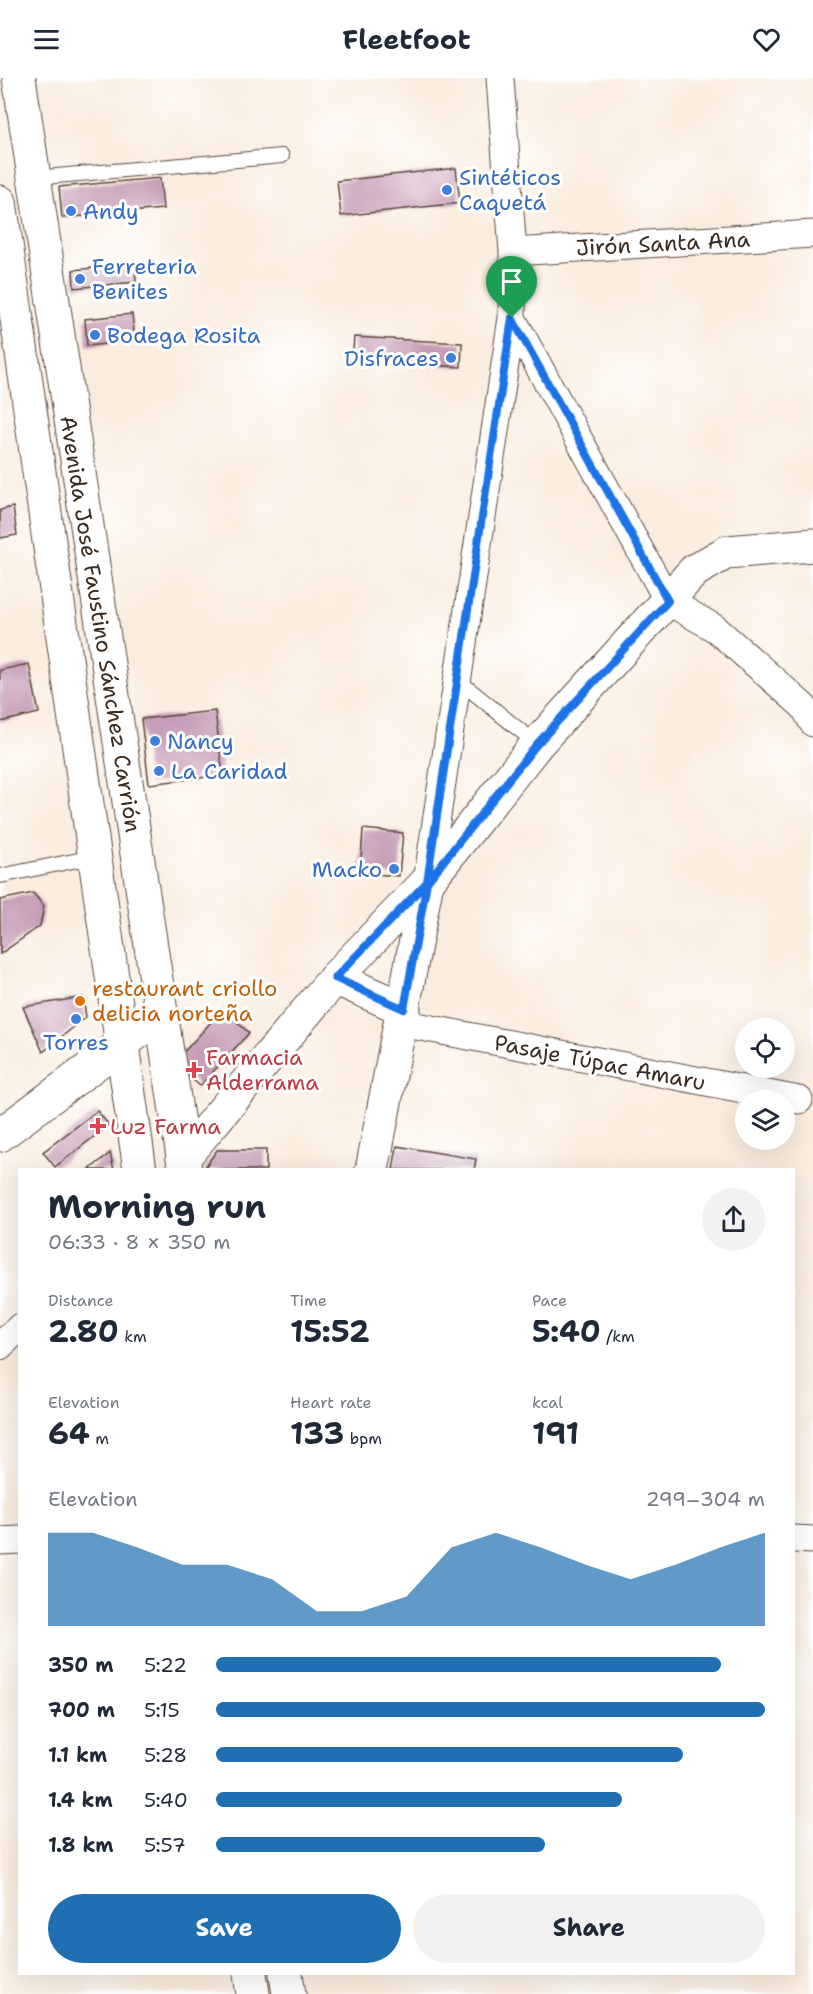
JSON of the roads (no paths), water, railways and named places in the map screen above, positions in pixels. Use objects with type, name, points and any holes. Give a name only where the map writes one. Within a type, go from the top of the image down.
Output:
[{"type":"main road","name":"Avenida José Faustino Sánchez Carrión","points":[[19,78],[32,178],[161,1015],[181,1166]]},
{"type":"main road","name":"Avenida José Faustino Sánchez Carrión","points":[[0,202],[140,1168]]},
{"type":"main road","points":[[181,1166],[335,978],[427,882],[537,744],[694,571],[727,552],[813,545]]},
{"type":"main road","points":[[372,1168],[427,882]]},
{"type":"main road","points":[[335,978],[403,1016]]},
{"type":"main road","points":[[0,1135],[161,1015]]},
{"type":"main road","points":[[250,1975],[253,1994]]},
{"type":"main road","points":[[286,1975],[289,1994]]},
{"type":"street","points":[[427,882],[512,318],[513,252],[500,78]]},
{"type":"street","name":"Jirón Santa Ana","points":[[513,252],[813,234]]},
{"type":"street","points":[[512,318],[668,601],[716,629],[804,707],[813,723]]},
{"type":"street","name":"Pasaje Túpac Amaru","points":[[403,1016],[799,1100]]},
{"type":"street","points":[[0,1346],[18,1328]]},
{"type":"street","points":[[795,1539],[813,1540]]},
{"type":"street","points":[[0,1541],[18,1540]]},
{"type":"lane","points":[[32,178],[282,156]]},
{"type":"lane","points":[[459,681],[537,744]]},
{"type":"lane","points":[[0,876],[93,857]]},
{"type":"place","name":"Sintéticos Caquetá","points":[[447,190]]},
{"type":"place","name":"Andy","points":[[71,211]]},
{"type":"place","name":"Ferreteria Benites","points":[[80,279]]},
{"type":"place","name":"Bodega Rosita","points":[[95,335]]},
{"type":"place","name":"Disfraces","points":[[451,358]]},
{"type":"place","name":"Nancy","points":[[155,741]]},
{"type":"place","name":"La Caridad","points":[[159,771]]},
{"type":"place","name":"Macko","points":[[394,869]]},
{"type":"place","name":"restaurant criollo delicia norteña","points":[[80,1001]]},
{"type":"place","name":"Torres","points":[[76,1019]]},
{"type":"place","name":"Farmacia Alderrama","points":[[194,1070]]},
{"type":"place","name":"Luz Farma","points":[[98,1126]]}]
